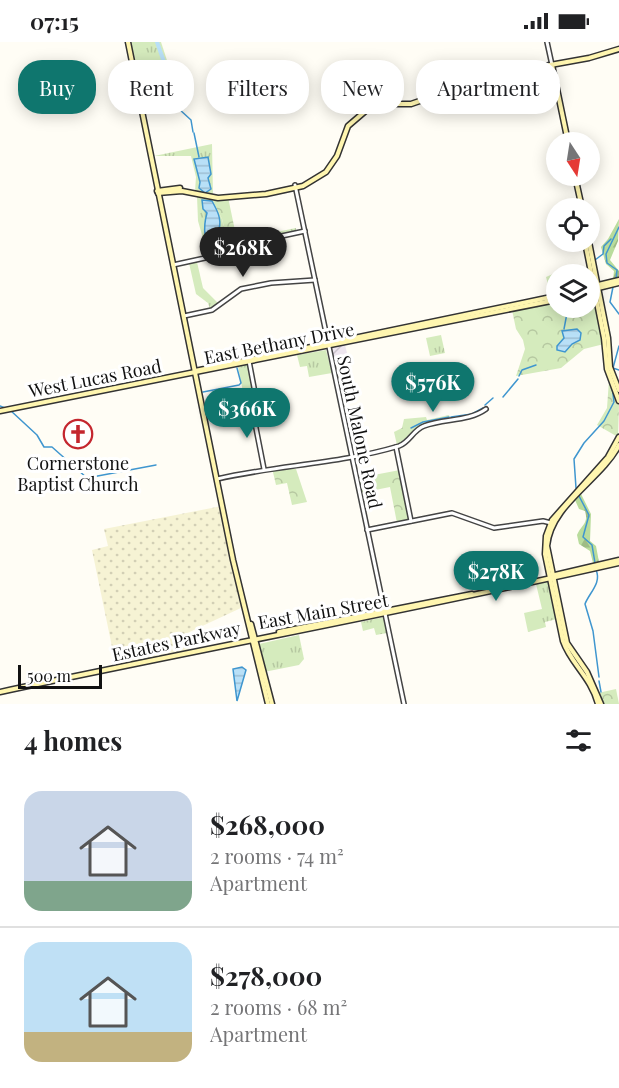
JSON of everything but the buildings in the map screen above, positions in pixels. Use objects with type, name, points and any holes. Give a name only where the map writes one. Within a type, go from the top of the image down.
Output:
[{"type":"main road","points":[[128,42],[216,479],[246,616],[255,638],[270,704]]},
{"type":"main road","points":[[560,63],[619,49]]},
{"type":"main road","points":[[158,192],[172,188],[217,195],[243,191],[265,191],[295,186],[312,180],[328,166],[346,124],[367,108],[381,103],[416,100]]},
{"type":"main road","points":[[560,104],[566,132]]},
{"type":"main road","points":[[600,286],[619,282]]},
{"type":"main road","name":"East Bethany Drive","points":[[194,372],[546,300]]},
{"type":"main road","points":[[600,311],[619,400]]},
{"type":"main road","name":"West Lucas Road","points":[[0,411],[194,372]]},
{"type":"main road","points":[[614,383],[619,390]]},
{"type":"main road","points":[[600,704],[587,672],[567,645],[546,552],[552,524],[618,446],[619,438]]},
{"type":"main road","name":"East Main Street","points":[[551,577],[564,576],[588,567],[619,562]]},
{"type":"main road","name":"East Main Street","points":[[255,638],[494,591],[619,562]]},
{"type":"main road","name":"East Main Street","points":[[425,604],[522,584]]},
{"type":"main road","points":[[494,591],[506,586]]},
{"type":"main road","name":"East Main Street","points":[[255,638],[308,627]]},
{"type":"main road","points":[[272,636],[282,631]]},
{"type":"main road","name":"Estates Parkway","points":[[0,692],[255,638]]},
{"type":"street","points":[[547,42],[551,60]]},
{"type":"street","name":"South Malone Road","points":[[295,186],[404,704]]},
{"type":"street","points":[[172,265],[246,249],[277,237],[305,231]]},
{"type":"street","points":[[182,316],[212,310],[241,290],[271,283],[315,280]]},
{"type":"street","points":[[249,361],[256,398],[255,423],[264,468]]},
{"type":"street","points":[[216,479],[264,468],[293,468],[396,446],[407,442],[423,426],[474,416],[486,409]]},
{"type":"street","points":[[396,446],[411,521]]},
{"type":"street","points":[[367,531],[453,513],[494,528],[543,521],[552,524]]},
{"type":"shaded area","points":[[345,345],[349,361],[334,364],[332,348]]},
{"type":"shaded area","points":[[222,506],[243,607],[183,635],[182,640],[187,642],[190,650],[116,666],[92,550],[108,546],[104,529]]},
{"type":"green space","points":[[128,42],[161,42],[167,60],[132,60]]},
{"type":"green space","points":[[212,144],[213,195],[195,191],[196,177],[191,156],[154,156]]},
{"type":"green space","points":[[197,196],[212,199],[222,219],[230,251],[208,256],[198,221]]},
{"type":"green space","points":[[228,197],[239,250],[230,251],[222,219],[212,199]]},
{"type":"green space","points":[[619,219],[618,241],[610,260],[619,271],[619,278],[613,280],[614,271],[606,264],[601,247]]},
{"type":"green space","points":[[296,228],[296,231],[272,237],[239,250],[236,240]]},
{"type":"green space","points":[[197,262],[203,288],[218,303],[210,309],[208,303],[196,294],[189,263]]},
{"type":"green space","points":[[546,302],[546,318],[599,318],[604,344],[584,349],[561,368],[516,376],[525,349],[523,340],[516,329],[512,310]]},
{"type":"green space","points":[[441,335],[445,353],[430,356],[426,338]]},
{"type":"green space","points":[[326,350],[332,373],[309,377],[307,366],[300,367],[297,355]]},
{"type":"green space","points":[[248,364],[255,408],[246,408],[238,366]]},
{"type":"green space","points":[[609,380],[619,405],[618,437],[597,425],[607,408]]},
{"type":"green space","points":[[449,415],[450,420],[423,425],[397,445],[394,432],[402,428],[404,419],[426,417],[427,420]]},
{"type":"green space","points":[[272,468],[296,469],[307,502],[292,505],[287,483],[276,485]]},
{"type":"green space","points":[[400,470],[410,521],[397,523],[390,487],[360,493],[358,478]]},
{"type":"green space","points":[[581,494],[591,514],[590,541],[596,546],[599,562],[593,563],[590,551],[579,544],[577,535],[586,519],[585,511],[579,509],[575,500]]},
{"type":"green space","points":[[549,581],[557,619],[545,622],[546,627],[528,632],[524,613],[542,609],[536,584]]},
{"type":"green space","points":[[384,617],[387,633],[376,635],[374,628],[363,631],[361,622]]},
{"type":"green space","points":[[299,635],[304,659],[299,665],[264,672],[259,644]]},
{"type":"green space","points":[[616,689],[619,704],[602,704],[598,693]]},
{"type":"water","points":[[208,157],[211,174],[208,178],[211,189],[205,193],[199,188],[200,182],[194,159]]},
{"type":"water","points":[[202,200],[212,201],[217,211],[219,229],[223,234],[224,251],[213,252],[207,243],[205,223],[207,213],[203,209]]},
{"type":"water","points":[[577,329],[581,333],[580,340],[572,344],[565,352],[557,350],[557,346],[564,338],[562,331]]},
{"type":"water","points":[[242,667],[246,670],[237,701],[233,669]]},
{"type":"waterway","points":[[157,42],[163,60]]},
{"type":"waterway","points":[[184,114],[191,120],[193,132]]},
{"type":"waterway","points":[[194,133],[199,157]]},
{"type":"waterway","points":[[616,279],[617,270],[607,263],[606,254],[619,227]]},
{"type":"waterway","points":[[595,260],[603,254],[604,246],[611,239]]},
{"type":"waterway","points":[[613,287],[610,302],[619,314]]},
{"type":"waterway","points":[[564,329],[566,318]]},
{"type":"waterway","points":[[619,346],[613,368],[619,370]]},
{"type":"waterway","points":[[519,376],[522,370],[536,365]]},
{"type":"waterway","points":[[203,392],[239,385],[241,383],[237,368]]},
{"type":"waterway","points":[[503,397],[518,379]]},
{"type":"waterway","points":[[576,488],[574,459],[584,443],[604,421],[614,402],[612,386]]},
{"type":"waterway","points":[[485,405],[493,398]]},
{"type":"waterway","points":[[0,406],[5,408]]},
{"type":"waterway","points":[[451,417],[472,414],[483,408]]},
{"type":"waterway","points":[[10,410],[37,435],[44,447],[52,447],[87,478],[156,465]]},
{"type":"waterway","points":[[411,428],[423,422],[449,417]]},
{"type":"waterway","points":[[579,496],[589,515],[583,537],[592,545],[595,563]]},
{"type":"waterway","points":[[596,570],[596,584],[585,604],[593,631],[599,677]]},
{"type":"waterway","points":[[599,681],[601,692]]},
{"type":"place","name":"Cornerstone Baptist Church","points":[[78,434]]}]
